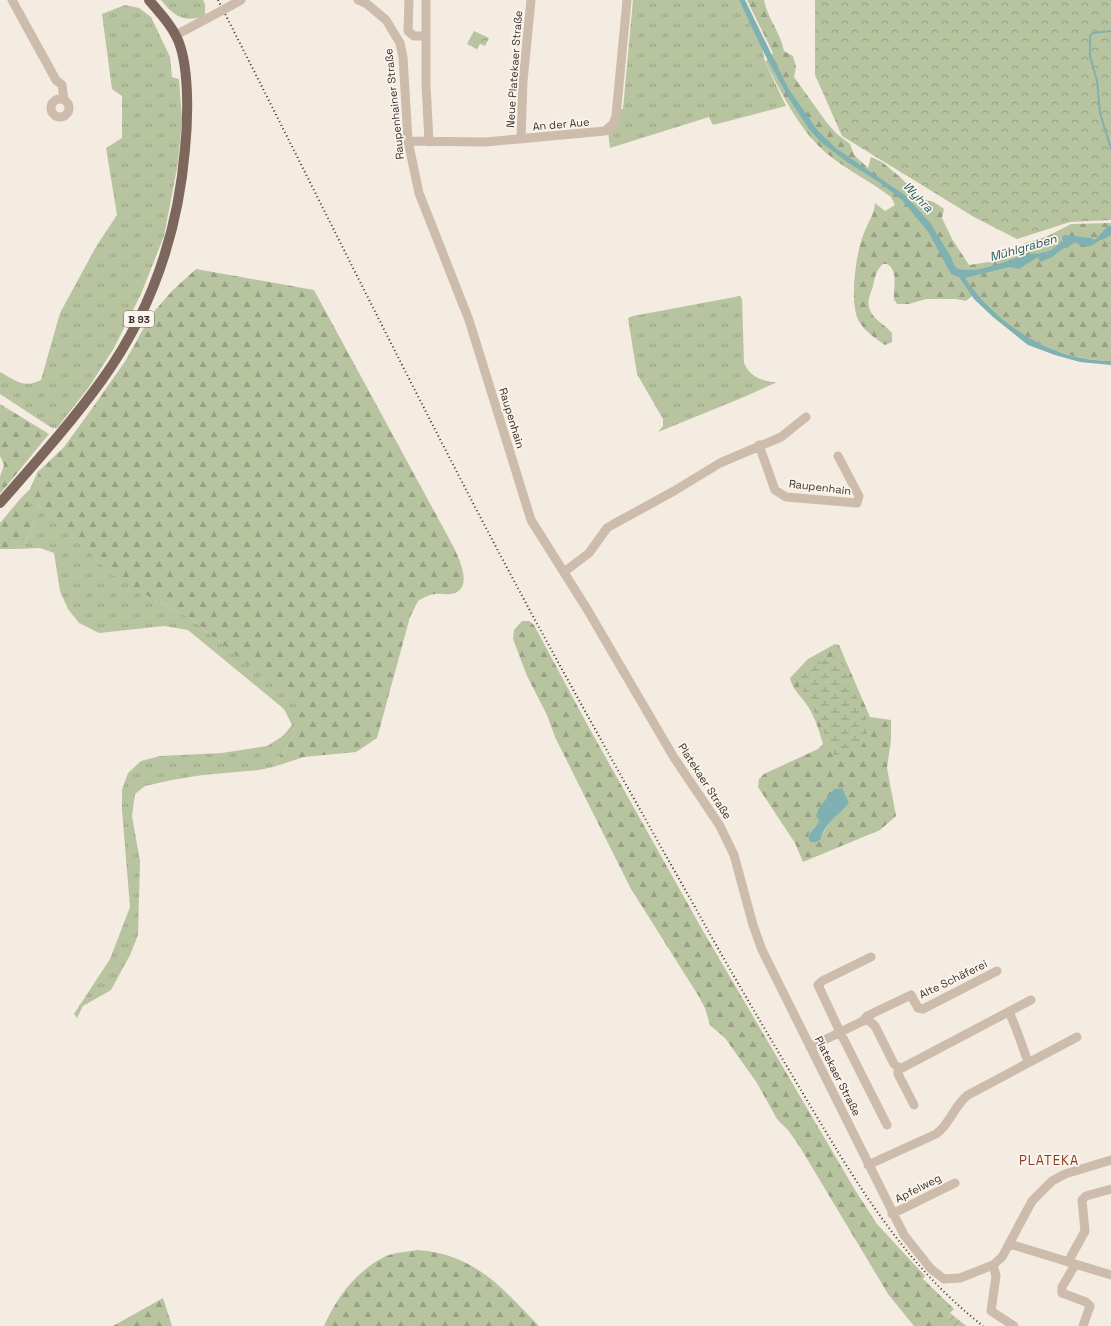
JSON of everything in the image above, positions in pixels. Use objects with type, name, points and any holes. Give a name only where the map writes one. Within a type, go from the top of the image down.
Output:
[{"type":"main road","name":"B 93","points":[[0,503],[72,419],[103,379],[137,323],[154,285],[173,228],[181,185],[187,131],[186,78],[182,51],[176,35],[149,0]]},
{"type":"street","points":[[12,0],[56,80],[62,85],[60,100]]},
{"type":"street","name":"Raupenhainer Straße","points":[[358,0],[367,4],[386,20],[400,43],[403,57],[408,141],[424,206],[448,266]]},
{"type":"street","points":[[409,0],[408,31],[414,36],[426,36]]},
{"type":"street","points":[[426,0],[428,142]]},
{"type":"street","name":"Neue Platekaer Straße","points":[[521,139],[522,81],[531,0]]},
{"type":"street","name":"An der Aue","points":[[408,141],[485,142],[597,133],[605,131],[613,124],[616,116],[627,0]]},
{"type":"street","points":[[176,35],[237,2]]},
{"type":"street","name":"Raupenhain","points":[[448,266],[469,320],[531,520],[630,680]]},
{"type":"street","points":[[564,572],[589,553],[607,528],[674,492],[720,463],[781,437],[806,417]]},
{"type":"street","name":"Raupenhain","points":[[759,446],[775,490],[786,497],[857,503],[859,496],[838,456]]},
{"type":"street","name":"Platekaer Straße","points":[[630,680],[673,756],[713,813],[730,846],[739,870],[756,937],[782,992],[892,1214],[909,1242],[931,1269],[944,1279],[960,1278],[993,1265],[1002,1257],[1010,1244],[1032,1201],[1052,1181],[1065,1174],[1111,1160]]},
{"type":"street","points":[[871,957],[822,981],[818,985],[887,1125]]},
{"type":"street","name":"Alte Schäferei","points":[[810,1047],[863,1021],[867,1016],[911,995],[918,1008],[923,1009],[996,971]]},
{"type":"street","points":[[863,1021],[868,1020],[872,1022],[894,1064],[898,1067],[906,1067],[1031,1000]]},
{"type":"street","points":[[1008,1012],[1018,1032],[1020,1043],[1028,1062]]},
{"type":"street","points":[[868,1165],[941,1131],[964,1098],[1077,1036]]},
{"type":"street","points":[[898,1067],[898,1074],[914,1105]]},
{"type":"street","name":"Apfelweg","points":[[892,1214],[954,1182]]},
{"type":"street","points":[[1083,1326],[1090,1306],[1086,1302],[1062,1293],[1062,1287],[1086,1231],[1082,1200],[1086,1196],[1111,1189]]},
{"type":"street","points":[[1010,1244],[1111,1275]]},
{"type":"street","points":[[993,1265],[996,1276],[991,1311],[1014,1326]]},
{"type":"green space","points":[[161,0],[203,0],[205,4],[205,16],[191,19],[180,17],[170,10]]},
{"type":"green space","points":[[633,0],[739,0],[762,47],[765,62],[786,106],[713,125],[709,117],[610,148],[608,132],[620,109],[623,109]]},
{"type":"green space","points":[[747,0],[764,0],[784,51],[793,56],[796,67],[794,77],[827,123],[837,134],[850,144],[854,155],[868,168],[871,157],[882,162],[900,177],[922,199],[934,202],[944,209],[942,218],[952,239],[969,265],[996,261],[1025,243],[1046,237],[1071,224],[1111,223],[1111,361],[1081,358],[1037,343],[999,318],[976,293],[966,301],[956,299],[926,299],[909,304],[897,304],[894,299],[895,280],[893,271],[887,264],[883,264],[877,271],[868,304],[872,314],[892,333],[892,342],[885,345],[865,329],[856,315],[854,305],[854,279],[858,252],[864,233],[871,219],[875,203],[885,211],[895,205],[891,197],[825,152],[815,143],[799,121],[784,98],[765,62],[773,53]]},
{"type":"green space","points":[[815,0],[1111,0],[1111,220],[1070,222],[1017,239],[974,217],[842,136],[815,75]]},
{"type":"green space","points":[[125,5],[139,8],[151,17],[170,57],[172,77],[179,79],[182,119],[178,163],[164,236],[141,294],[114,348],[89,387],[57,428],[52,428],[0,394],[0,372],[25,384],[35,383],[41,380],[60,313],[97,245],[117,215],[106,148],[122,138],[122,96],[112,89],[102,14]]},
{"type":"green space","points":[[474,31],[489,38],[485,46],[480,44],[477,49],[467,44]]},
{"type":"green space","points":[[196,269],[314,290],[449,539],[462,566],[464,576],[463,584],[459,590],[451,594],[431,595],[418,601],[410,617],[377,738],[356,752],[304,757],[273,767],[294,735],[296,703],[190,618],[155,600],[109,573],[72,534],[36,504],[34,489],[41,469],[64,447],[91,410],[126,360],[151,315],[173,290]]},
{"type":"green space","points":[[740,296],[742,299],[744,363],[750,372],[758,378],[777,382],[658,432],[663,426],[663,419],[637,374],[628,318]]},
{"type":"green space","points":[[0,404],[49,434],[0,494],[0,477],[4,465],[0,456]]},
{"type":"green space","points":[[41,469],[36,504],[155,600],[190,618],[297,703],[294,735],[273,767],[172,780],[145,786],[135,794],[132,816],[140,861],[138,935],[130,955],[111,990],[83,1006],[77,1018],[74,1014],[110,959],[130,907],[122,810],[122,790],[128,773],[141,761],[160,756],[222,753],[267,746],[283,736],[292,725],[284,709],[188,630],[164,626],[99,633],[79,623],[68,609],[60,591],[54,553],[40,548],[15,549],[24,545],[34,521],[25,498],[21,498],[30,489],[38,471]]},
{"type":"green space","points":[[21,498],[25,498],[35,510],[34,521],[24,545],[15,549],[0,549],[0,523]]},
{"type":"green space","points":[[522,621],[529,621],[534,625],[587,724],[703,931],[855,1190],[877,1224],[925,1276],[923,1279],[954,1309],[950,1313],[948,1326],[914,1326],[888,1294],[800,1147],[788,1130],[777,1119],[757,1083],[725,1038],[710,1025],[705,1008],[698,995],[631,889],[555,737],[547,715],[527,676],[513,639],[514,630]]},
{"type":"green space","points":[[835,644],[839,645],[870,717],[891,720],[891,740],[887,768],[896,816],[880,830],[803,862],[795,843],[758,787],[759,779],[764,774],[818,749],[823,744],[812,714],[795,689],[790,678],[808,659]],"holes":[[[846,807],[828,825],[821,839],[808,835],[820,822]]]},
{"type":"green space","points":[[832,656],[840,659],[866,718],[867,736],[860,749],[852,748],[841,760],[834,756],[819,721],[799,686],[797,679],[803,672]]},
{"type":"green space","points":[[417,1250],[455,1258],[486,1275],[512,1298],[539,1326],[324,1326],[335,1305],[349,1285],[366,1269],[386,1256]]},
{"type":"green space","points":[[163,1298],[172,1326],[113,1326]]},
{"type":"green space","points":[[950,1313],[966,1326],[948,1326]]},
{"type":"water","points":[[739,0],[745,0],[788,88],[818,131],[837,149],[906,196],[931,224],[951,257],[954,265],[958,269],[968,270],[986,268],[1030,254],[1049,254],[1053,248],[1063,242],[1062,237],[1064,235],[1091,238],[1095,240],[1108,226],[1111,226],[1111,235],[1090,246],[1081,245],[1075,242],[1052,257],[1040,262],[1038,257],[1019,269],[1009,267],[965,278],[993,311],[1028,338],[1068,355],[1111,361],[1111,365],[1080,362],[1028,345],[993,317],[974,299],[959,277],[951,274],[929,233],[902,200],[879,182],[847,162],[822,143],[809,129],[790,100],[765,55]]},
{"type":"water","points":[[842,788],[849,803],[829,824],[821,839],[816,842],[810,842],[808,835],[820,822],[816,816],[819,808],[834,789]]},
{"type":"waterway","name":"Mühlgraben","points":[[1111,31],[1093,33],[1090,36],[1090,56],[1097,81],[1100,113],[1111,149]]},
{"type":"waterway","name":"Mühlgraben","points":[[1102,239],[1111,234]]},
{"type":"waterway","name":"Mühlgraben","points":[[1041,254],[1052,251]]},
{"type":"railway","points":[[218,0],[408,377],[500,554],[583,707],[737,982],[845,1164],[885,1223],[930,1277],[955,1302],[983,1326]]},
{"type":"district","name":"PLATEKA","points":[[1049,1160]]},
{"type":"water label","name":"Wyhra","points":[[918,197]]}]
